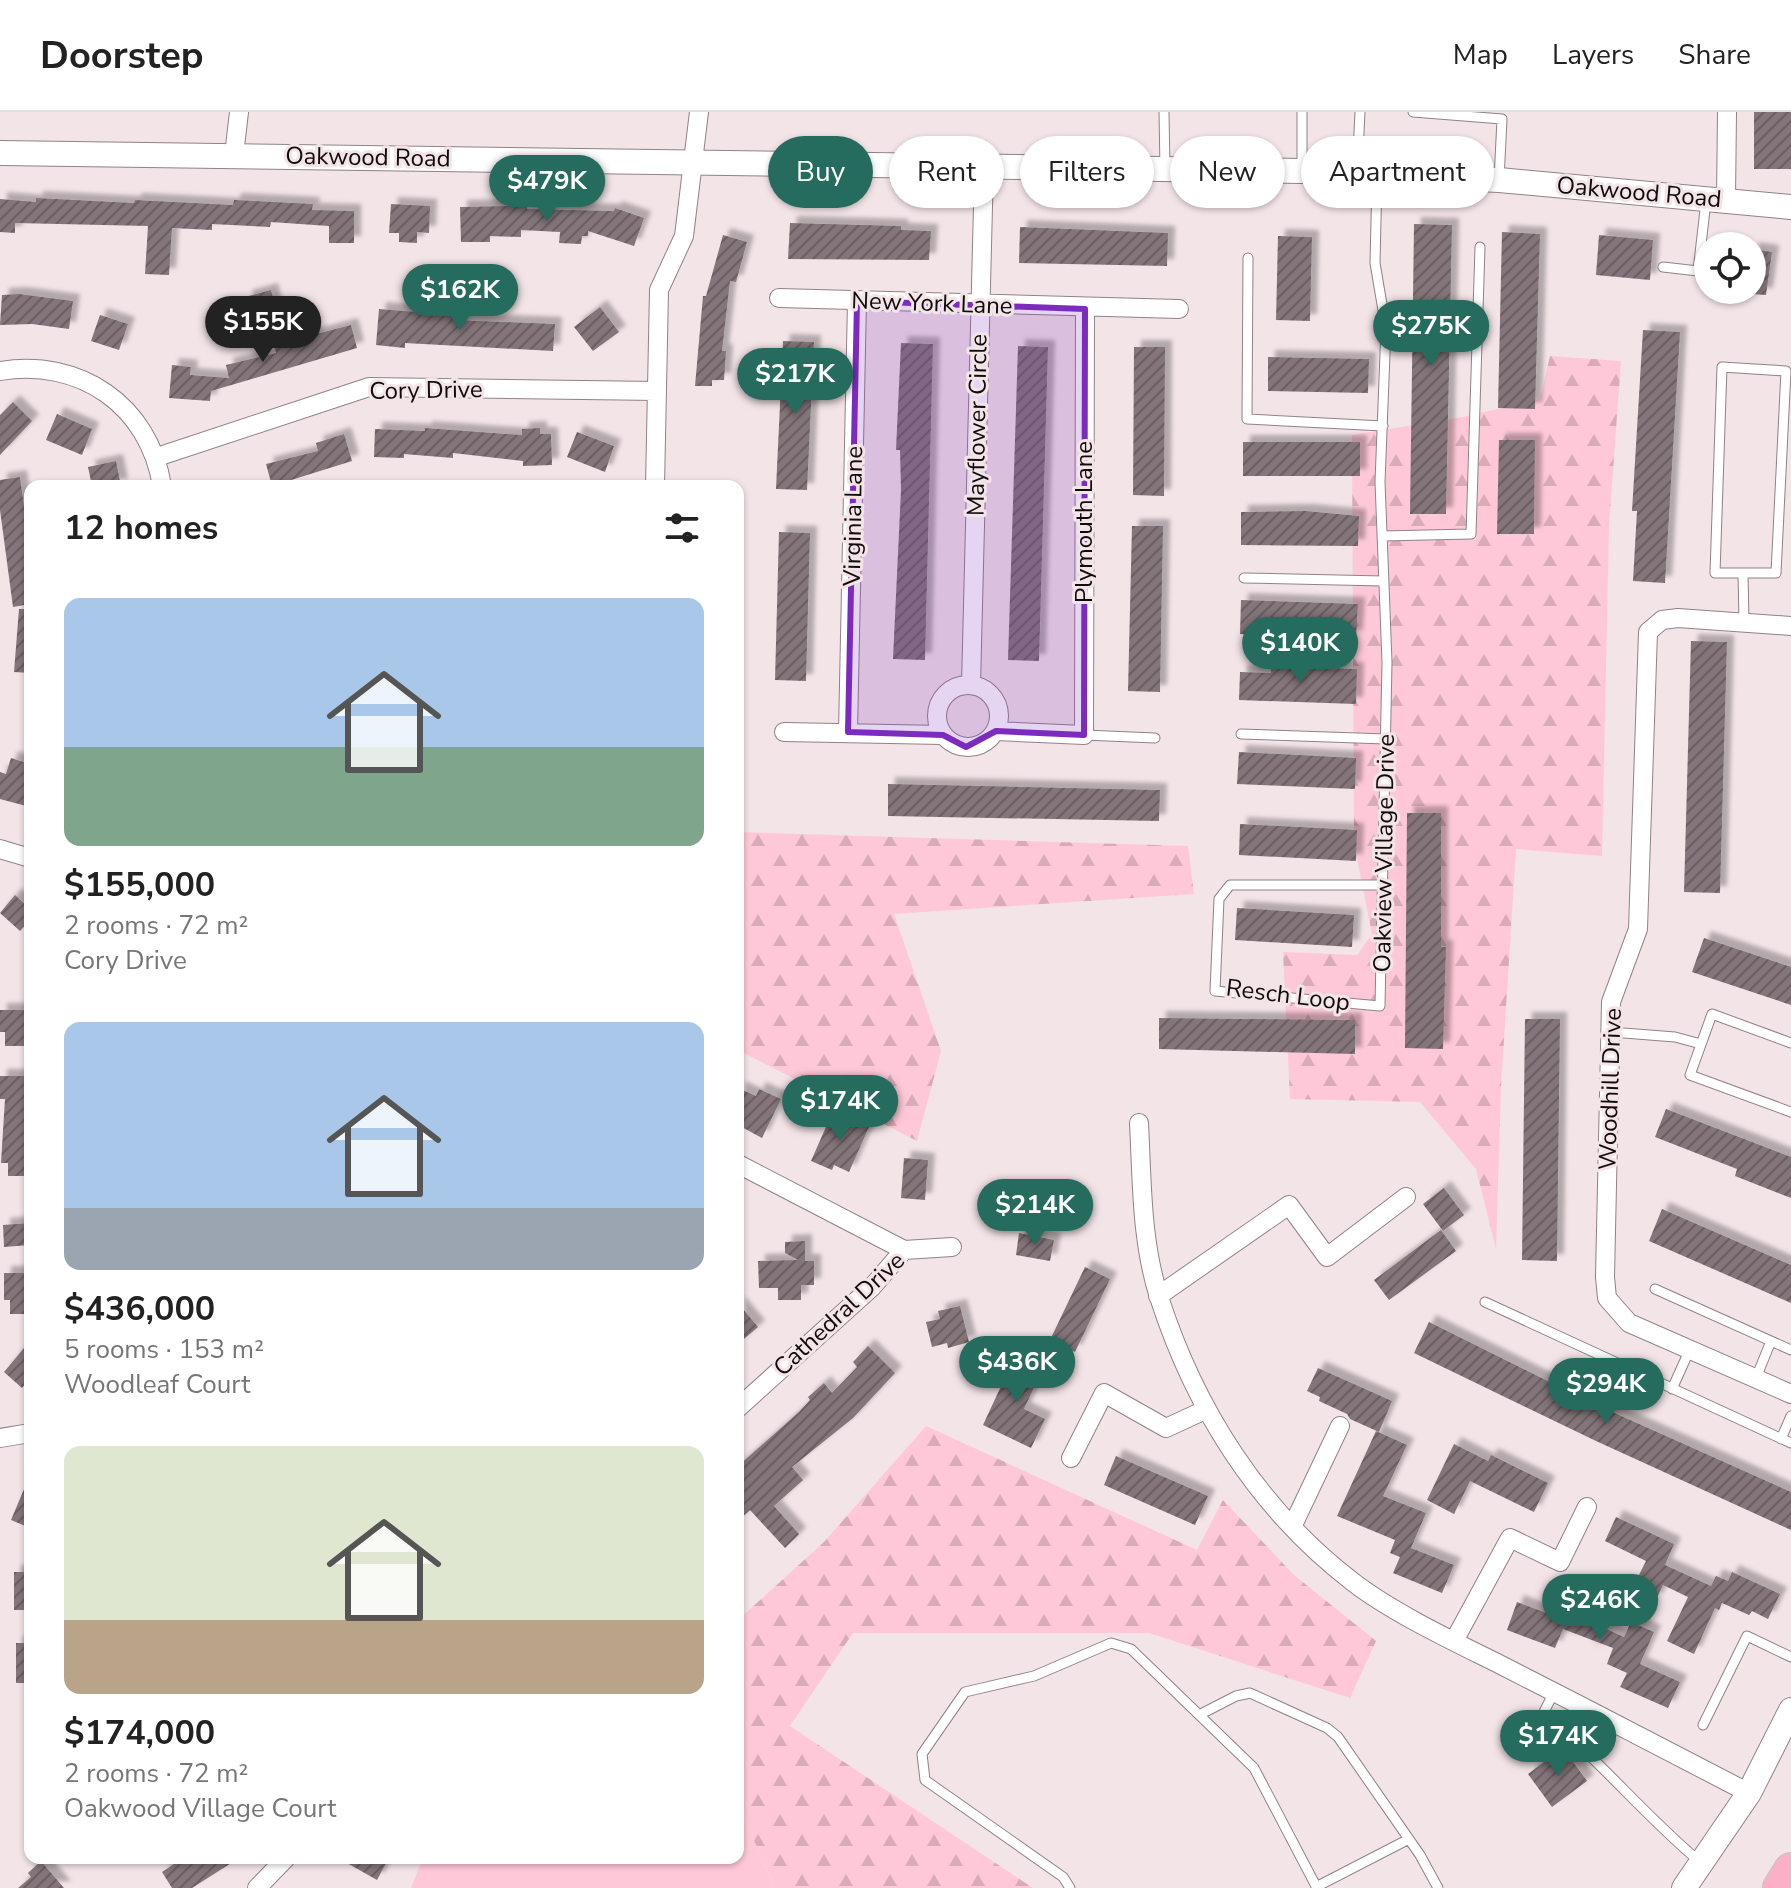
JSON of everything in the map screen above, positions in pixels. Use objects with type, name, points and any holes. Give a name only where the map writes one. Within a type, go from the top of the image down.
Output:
[{"type":"highway","points":[[1780,1888],[1791,1870]]},
{"type":"street","points":[[234,155],[239,112]]},
{"type":"street","points":[[655,480],[659,290],[684,236],[699,112]]},
{"type":"street","points":[[1716,199],[1727,112]]},
{"type":"street","name":"Oakwood Road","points":[[0,153],[889,165]]},
{"type":"street","name":"Oakwood Road","points":[[1004,166],[1301,171]]},
{"type":"street","name":"Oakwood Road","points":[[1494,180],[1791,207]]},
{"type":"street","name":"Mayflower Circle","points":[[971,685],[983,208]]},
{"type":"street","name":"New York Lane","points":[[779,298],[1085,309],[1179,309]]},
{"type":"street","name":"Virginia Lane","points":[[848,732],[857,301]]},
{"type":"street","name":"Plymouth Lane","points":[[1084,735],[1085,309]]},
{"type":"street","points":[[0,371],[24,367],[71,373],[106,391],[133,419],[157,457],[161,480]]},
{"type":"street","name":"Cory Drive","points":[[157,457],[369,387],[657,391]]},
{"type":"street","name":"Woodhill Drive","points":[[1791,626],[1678,618],[1662,620],[1648,632],[1638,929],[1611,1002],[1607,1298],[1629,1323],[1791,1394]]},
{"type":"street","points":[[784,732],[943,735],[966,747],[988,740],[996,731],[998,706],[983,688],[959,686],[941,701],[937,713],[943,735]]},
{"type":"street","points":[[996,731],[1084,735]]},
{"type":"street","points":[[0,849],[24,856]]},
{"type":"street","points":[[1139,1123],[1145,1235],[1158,1296],[1205,1410],[1246,1474],[1292,1527],[1354,1584],[1454,1641],[1749,1793]]},
{"type":"street","points":[[744,1167],[904,1250]]},
{"type":"street","points":[[1158,1296],[1289,1205],[1327,1257],[1406,1197]]},
{"type":"street","name":"Cathedral Drive","points":[[744,1403],[872,1287],[904,1250],[952,1247]]},
{"type":"street","points":[[1071,1458],[1104,1393],[1166,1428],[1205,1410]]},
{"type":"street","points":[[1292,1527],[1340,1426]]},
{"type":"street","points":[[0,1438],[24,1434]]},
{"type":"street","points":[[1454,1641],[1510,1538],[1560,1562],[1587,1507]]},
{"type":"street","points":[[1684,1888],[1749,1793],[1791,1710]]},
{"type":"street","points":[[257,1888],[280,1864]]},
{"type":"lane","points":[[1164,112],[1165,169]]},
{"type":"lane","points":[[1302,112],[1302,136]]},
{"type":"lane","name":"Oakview Village Drive","points":[[1360,112],[1363,136]]},
{"type":"lane","points":[[1413,112],[1502,115],[1499,180]]},
{"type":"lane","points":[[1663,267],[1698,271],[1716,199]]},
{"type":"lane","name":"Oakview Village Drive","points":[[1370,208],[1386,328],[1382,536],[1385,885],[1380,1006]]},
{"type":"lane","points":[[1382,536],[1471,534],[1480,247]]},
{"type":"lane","points":[[1248,258],[1247,419],[1383,426]]},
{"type":"lane","points":[[1722,367],[1786,371],[1776,573],[1743,573],[1715,573],[1722,367]]},
{"type":"lane","points":[[1743,573],[1744,622]]},
{"type":"lane","points":[[1244,578],[1383,581]]},
{"type":"lane","points":[[1241,734],[1386,739]]},
{"type":"lane","points":[[1084,735],[1155,738]]},
{"type":"lane","name":"Resch Loop","points":[[1380,1006],[1215,991],[1216,960],[1219,899],[1230,885],[1385,885]]},
{"type":"lane","points":[[1791,1043],[1712,1014],[1690,1075],[1791,1112]]},
{"type":"lane","points":[[1611,1032],[1675,1037],[1701,1044]]},
{"type":"lane","points":[[1655,1289],[1791,1350]]},
{"type":"lane","points":[[1485,1302],[1786,1441],[1791,1416]]},
{"type":"lane","points":[[1756,1378],[1771,1341]]},
{"type":"lane","points":[[1672,1389],[1690,1349]]},
{"type":"lane","points":[[1703,1725],[1747,1636],[1791,1657]]},
{"type":"lane","points":[[1070,1888],[1063,1877],[925,1780],[922,1754],[965,1692],[1034,1676],[1111,1643],[1121,1643],[1254,1768],[1316,1888],[1409,1839]]},
{"type":"lane","points":[[1554,1692],[1543,1714],[1585,1748],[1670,1837],[1702,1863]]},
{"type":"lane","points":[[1199,1715],[1236,1696],[1250,1693],[1327,1728],[1338,1737],[1409,1839],[1438,1888]]},
{"type":"highlighted area","points":[[857,301],[1085,309],[1084,735],[996,731],[966,747],[943,735],[848,732]]},
{"type":"green space","points":[[1550,356],[1621,361],[1609,525],[1602,856],[1516,849],[1501,1087],[1496,1249],[1476,1169],[1420,1102],[1290,1099],[1283,952],[1357,955],[1372,934],[1354,843],[1352,435],[1463,417],[1540,399]]},
{"type":"green space","points":[[744,832],[1188,846],[1194,894],[894,914],[941,1051],[917,1141],[744,1053]]},
{"type":"green space","points":[[926,1426],[1197,1550],[1223,1500],[1294,1575],[1376,1641],[1350,1698],[1149,1633],[853,1633],[790,1726],[1033,1888],[775,1888],[744,1818],[744,1615],[824,1542]]},
{"type":"green space","points":[[744,1818],[775,1888],[411,1888],[421,1864],[744,1864]]},
{"type":"building","points":[[1754,112],[1791,112],[1791,169],[1754,169]]},
{"type":"building","points":[[36,198],[134,203],[135,200],[233,205],[234,200],[313,204],[312,210],[354,211],[354,243],[329,243],[329,226],[271,222],[270,227],[212,224],[212,230],[172,228],[169,275],[145,274],[148,226],[15,223],[15,233],[0,232],[0,199],[36,202]]},
{"type":"building","points":[[510,201],[528,202],[527,209],[614,211],[615,208],[644,218],[634,246],[588,231],[588,236],[582,236],[581,244],[559,243],[560,232],[521,230],[521,237],[490,236],[490,242],[461,242],[460,207],[510,206]]},
{"type":"building","points":[[391,204],[430,206],[429,233],[417,232],[417,243],[399,242],[399,233],[389,233]]},
{"type":"building","points":[[790,223],[901,226],[901,230],[931,231],[929,260],[788,259]]},
{"type":"building","points":[[1414,224],[1452,225],[1446,514],[1410,514]]},
{"type":"building","points":[[1020,227],[1168,233],[1167,266],[1019,263]]},
{"type":"building","points":[[1502,232],[1540,234],[1535,409],[1498,408]]},
{"type":"building","points":[[723,235],[747,242],[736,282],[730,281],[722,351],[726,351],[724,380],[712,380],[712,386],[695,386],[703,296],[706,296]]},
{"type":"building","points":[[1599,235],[1653,240],[1650,280],[1596,275]]},
{"type":"building","points":[[1278,236],[1312,237],[1310,321],[1276,320]]},
{"type":"building","points":[[1766,251],[1772,252],[1766,295]]},
{"type":"building","points":[[271,290],[277,313],[252,320],[245,297]]},
{"type":"building","points":[[19,294],[73,301],[69,329],[32,324],[0,325],[2,295]]},
{"type":"building","points":[[600,307],[619,332],[593,351],[574,327]]},
{"type":"building","points":[[379,309],[455,315],[454,320],[555,324],[553,351],[405,343],[405,348],[376,345]]},
{"type":"building","points":[[100,315],[128,324],[119,350],[91,341]]},
{"type":"building","points":[[351,325],[357,348],[211,391],[210,401],[169,398],[172,365],[191,367],[190,375],[229,378],[226,365],[276,353],[274,345]]},
{"type":"building","points":[[1643,330],[1680,332],[1665,583],[1633,581],[1637,511],[1632,511]]},
{"type":"building","points":[[783,341],[814,342],[807,490],[776,489]]},
{"type":"building","points":[[901,343],[933,344],[925,660],[893,659],[901,490],[900,450],[896,450]]},
{"type":"building","points":[[1018,346],[1048,347],[1039,661],[1008,660]]},
{"type":"building","points":[[1134,347],[1165,347],[1164,496],[1133,495]]},
{"type":"building","points":[[1268,357],[1369,359],[1368,393],[1268,391]]},
{"type":"building","points":[[13,402],[32,421],[0,455],[0,415]]},
{"type":"building","points":[[57,414],[92,429],[82,455],[46,440]]},
{"type":"building","points":[[425,428],[522,435],[522,429],[540,428],[540,434],[551,434],[552,465],[523,466],[523,461],[453,453],[453,458],[404,454],[404,458],[374,457],[375,429],[425,431]]},
{"type":"building","points":[[577,432],[614,446],[605,472],[567,457]]},
{"type":"building","points":[[344,434],[352,461],[291,480],[270,480],[266,464],[318,451],[316,443]]},
{"type":"building","points":[[1499,440],[1535,440],[1534,534],[1497,534]]},
{"type":"building","points":[[1243,442],[1360,442],[1360,476],[1243,476]]},
{"type":"building","points":[[116,461],[120,480],[91,480],[88,467]]},
{"type":"building","points":[[20,477],[24,507],[24,605],[13,607],[0,510],[0,480]]},
{"type":"building","points":[[1306,511],[1359,516],[1358,546],[1241,545],[1241,512]]},
{"type":"building","points":[[1132,526],[1163,526],[1160,692],[1128,691]]},
{"type":"building","points":[[779,532],[810,533],[806,681],[775,680]]},
{"type":"building","points":[[1241,600],[1358,604],[1356,637],[1240,634]]},
{"type":"building","points":[[19,609],[24,609],[24,673],[14,672]]},
{"type":"building","points":[[1691,641],[1727,642],[1720,893],[1684,892]]},
{"type":"building","points":[[1271,666],[1357,669],[1356,704],[1239,700],[1240,672],[1271,673]]},
{"type":"building","points":[[1239,752],[1356,758],[1355,789],[1237,784]]},
{"type":"building","points":[[11,758],[24,762],[24,805],[0,799],[0,772],[6,774]]},
{"type":"building","points":[[888,784],[1160,790],[1159,821],[888,816]]},
{"type":"building","points":[[1407,813],[1441,813],[1441,947],[1446,947],[1443,1049],[1405,1048]]},
{"type":"building","points":[[1240,824],[1357,830],[1356,861],[1239,855]]},
{"type":"building","points":[[15,895],[24,903],[24,927],[20,931],[0,913]]},
{"type":"building","points":[[1237,908],[1354,915],[1352,947],[1235,940]]},
{"type":"building","points":[[1704,938],[1791,967],[1791,1005],[1692,972]]},
{"type":"building","points":[[0,1010],[24,1010],[24,1046],[5,1046],[5,1032],[0,1032]]},
{"type":"building","points":[[1159,1018],[1355,1020],[1355,1054],[1159,1049]]},
{"type":"building","points":[[1525,1019],[1560,1019],[1557,1261],[1522,1260]]},
{"type":"building","points":[[0,1076],[24,1076],[24,1176],[8,1176],[8,1163],[1,1163],[5,1099],[0,1099]]},
{"type":"building","points":[[759,1089],[781,1099],[762,1138],[744,1128],[744,1091],[756,1096]]},
{"type":"building","points":[[1666,1109],[1791,1157],[1791,1198],[1735,1176],[1737,1169],[1655,1137]]},
{"type":"building","points":[[833,1111],[869,1127],[849,1172],[834,1165],[832,1170],[811,1161]]},
{"type":"building","points":[[904,1158],[928,1160],[925,1200],[901,1198]]},
{"type":"building","points":[[1444,1188],[1464,1215],[1443,1231],[1423,1204]]},
{"type":"building","points":[[1662,1209],[1791,1265],[1791,1303],[1649,1241]]},
{"type":"building","points":[[24,1223],[24,1245],[4,1247],[3,1225]]},
{"type":"building","points":[[1441,1230],[1456,1251],[1389,1300],[1374,1280]]},
{"type":"building","points":[[1019,1233],[1054,1240],[1050,1261],[1016,1255]]},
{"type":"building","points":[[805,1241],[805,1261],[814,1261],[814,1285],[801,1285],[801,1300],[778,1300],[778,1288],[759,1288],[758,1261],[798,1260],[785,1253],[785,1242]]},
{"type":"building","points":[[1085,1267],[1110,1279],[1075,1352],[1050,1340]]},
{"type":"building","points":[[4,1273],[24,1273],[24,1314],[10,1314],[10,1300],[4,1300]]},
{"type":"building","points":[[960,1306],[969,1342],[948,1348],[947,1343],[932,1347],[926,1322],[940,1319],[938,1311]]},
{"type":"building","points":[[744,1310],[758,1327],[744,1339]]},
{"type":"building","points":[[1429,1322],[1590,1402],[1791,1492],[1791,1530],[1414,1353]]},
{"type":"building","points":[[868,1346],[895,1373],[853,1418],[792,1467],[803,1480],[774,1506],[799,1534],[785,1548],[750,1510],[744,1516],[744,1461],[799,1412],[810,1400],[808,1397],[824,1383],[832,1393],[857,1367],[853,1362]]},
{"type":"building","points":[[24,1348],[22,1388],[4,1372]]},
{"type":"building","points":[[1016,1354],[1044,1366],[1024,1409],[1045,1419],[1031,1448],[983,1425]]},
{"type":"building","points":[[1318,1368],[1392,1401],[1379,1432],[1350,1419],[1347,1414],[1319,1401],[1320,1397],[1307,1391]]},
{"type":"building","points":[[1376,1431],[1407,1445],[1383,1496],[1426,1513],[1411,1548],[1454,1565],[1442,1593],[1393,1573],[1400,1557],[1390,1553],[1395,1540],[1337,1516]]},
{"type":"building","points":[[1454,1444],[1488,1461],[1491,1455],[1548,1483],[1534,1512],[1470,1481],[1454,1514],[1427,1500]]},
{"type":"building","points":[[1116,1456],[1208,1496],[1195,1525],[1104,1485]]},
{"type":"building","points":[[24,1489],[24,1525],[11,1520]]},
{"type":"building","points":[[1616,1517],[1674,1544],[1665,1565],[1711,1586],[1716,1576],[1728,1581],[1732,1572],[1780,1594],[1768,1619],[1752,1611],[1749,1615],[1722,1603],[1719,1610],[1715,1608],[1694,1654],[1667,1641],[1688,1597],[1663,1585],[1656,1600],[1632,1589],[1646,1561],[1605,1541]]},
{"type":"building","points":[[14,1572],[24,1572],[24,1610],[14,1610]]},
{"type":"building","points":[[1590,1584],[1613,1592],[1600,1626],[1624,1637],[1631,1622],[1654,1632],[1640,1664],[1680,1682],[1668,1708],[1620,1687],[1627,1673],[1607,1664],[1613,1648],[1563,1629],[1555,1648],[1507,1630],[1517,1602],[1565,1620],[1570,1608],[1579,1611]]},
{"type":"building","points":[[16,1643],[24,1643],[24,1683],[16,1683]]},
{"type":"building","points":[[1563,1748],[1587,1781],[1552,1807],[1528,1774]]},
{"type":"building","points":[[38,1864],[44,1864],[64,1888],[18,1888],[31,1877],[28,1873]]},
{"type":"building","points":[[174,1864],[230,1864],[192,1888],[172,1888],[162,1872]]},
{"type":"building","points":[[349,1864],[386,1864],[377,1880]]}]
